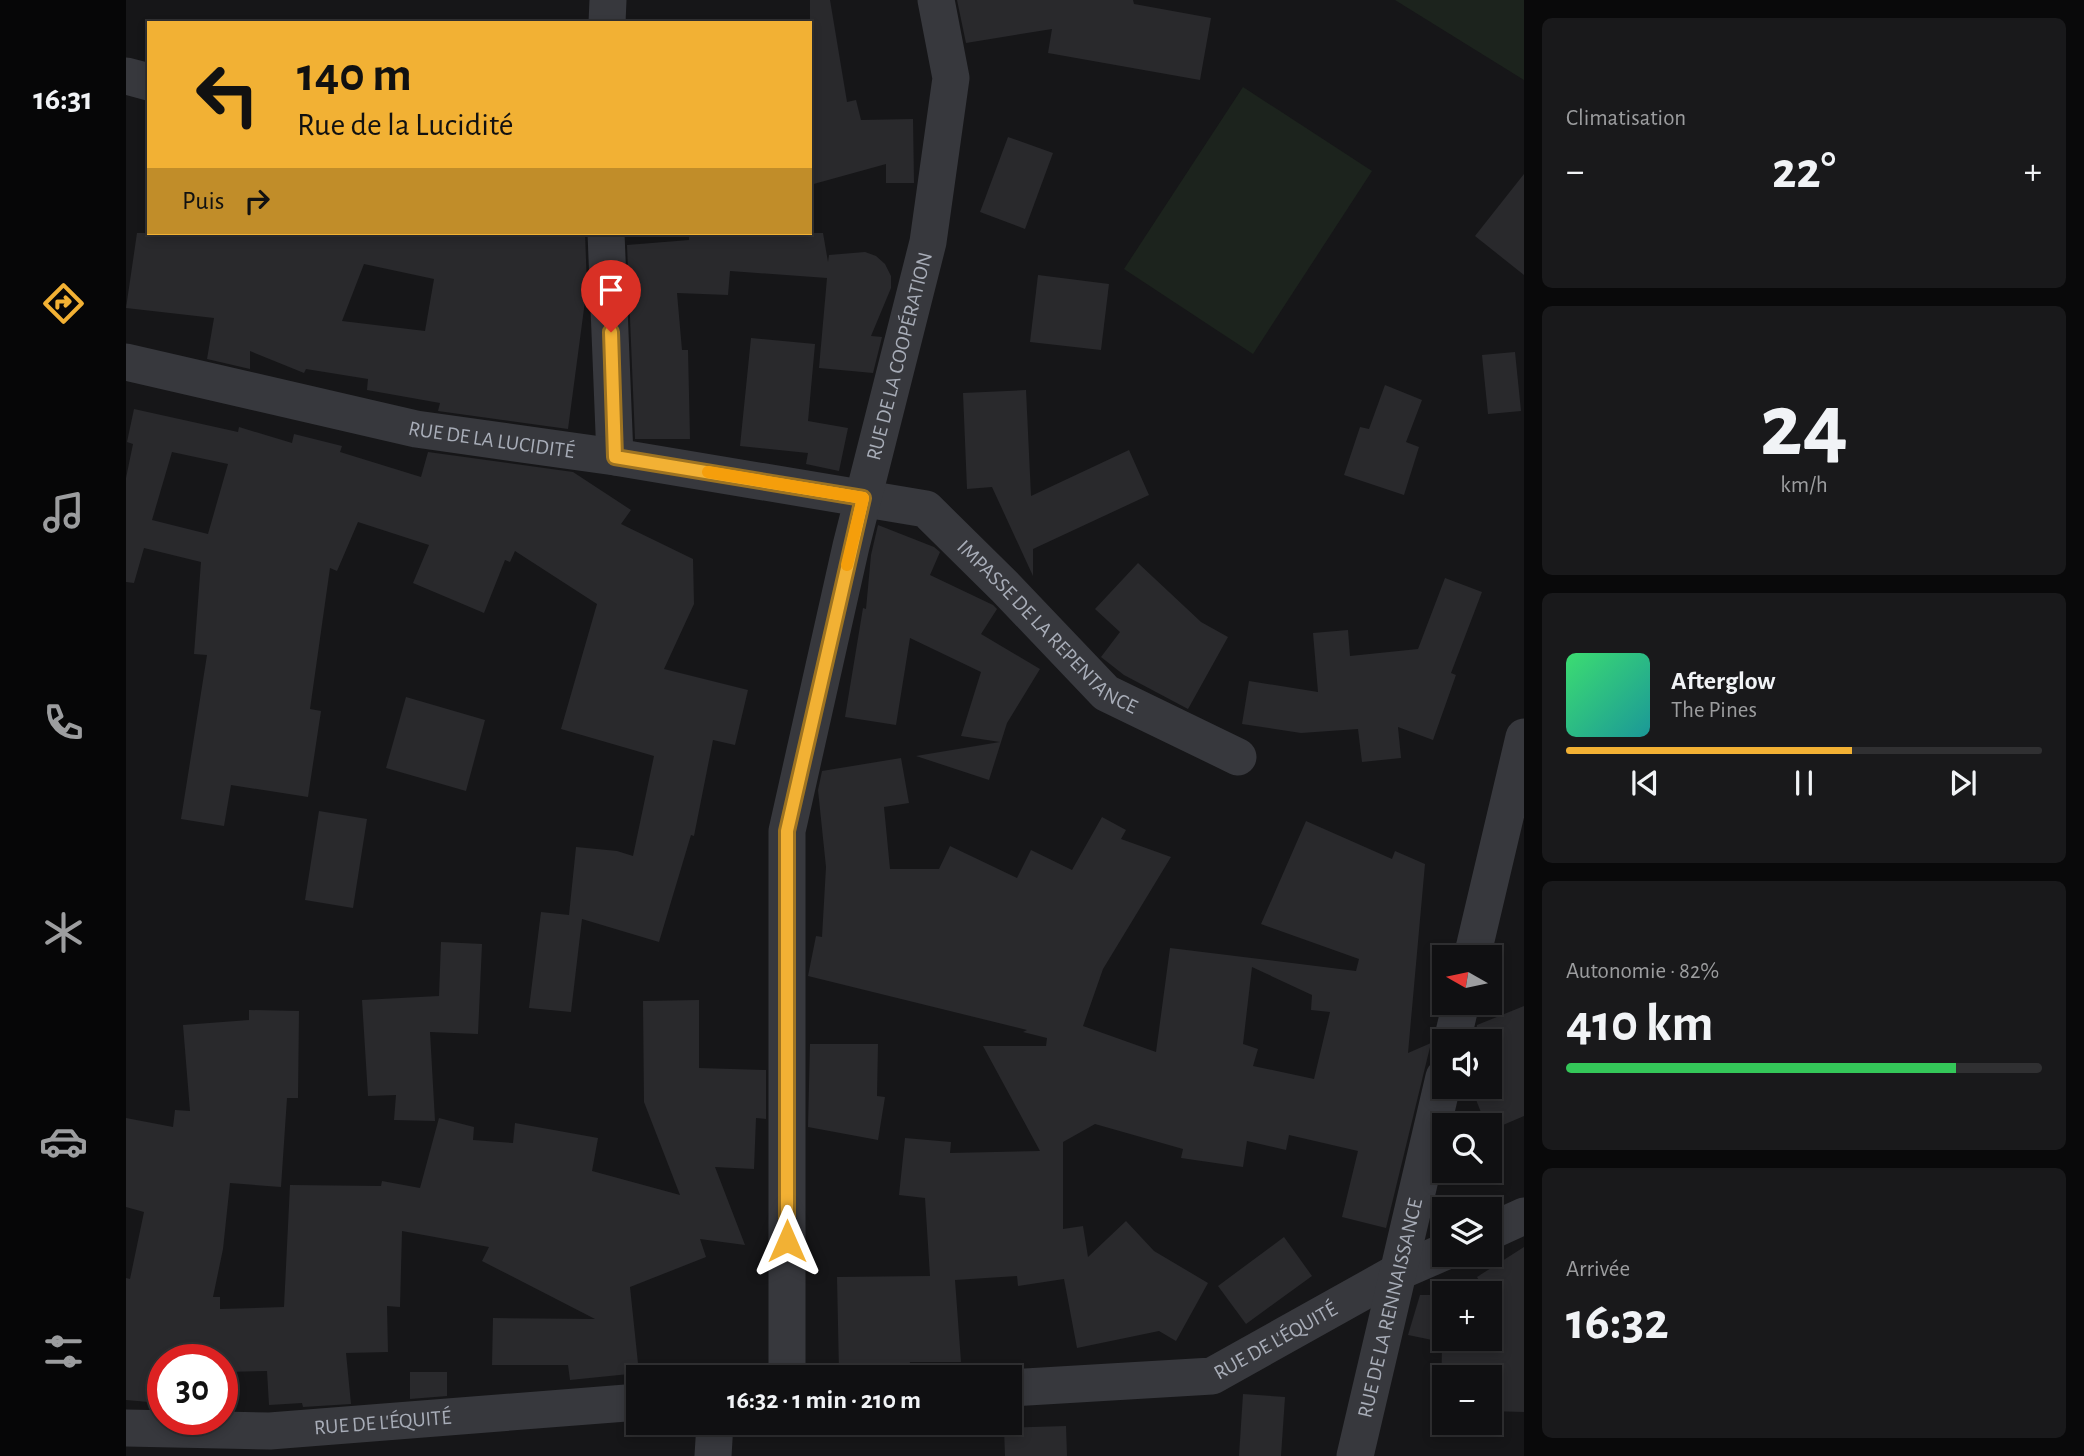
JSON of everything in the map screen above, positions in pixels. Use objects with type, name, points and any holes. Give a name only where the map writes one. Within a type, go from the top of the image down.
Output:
[{"type":"street","points":[[607,0],[607,21]]},
{"type":"street","name":"RUE DE LA COOPÉRATION","points":[[787,1365],[787,831],[863,498],[928,242],[951,78],[936,0]]},
{"type":"street","points":[[126,76],[147,81]]},
{"type":"street","points":[[606,235],[615,457]]},
{"type":"street","name":"RUE DE LA LUCIDITÉ","points":[[126,362],[416,429],[615,457],[863,498]]},
{"type":"street","name":"IMPASSE DE LA REPENTANCE","points":[[863,498],[926,509],[1106,693],[1238,757]]},
{"type":"street","points":[[1475,945],[1524,737]]},
{"type":"street","name":"RUE DE LA RENNAISSANCE","points":[[1355,1456],[1439,1099]]},
{"type":"street","points":[[1502,1226],[1524,1216]]},
{"type":"street","name":"RUE DE L'ÉQUITÉ","points":[[1022,1387],[1212,1376],[1398,1272],[1432,1257]]},
{"type":"street","name":"RUE DE L'ÉQUITÉ","points":[[126,1428],[270,1443],[626,1403]]},
{"type":"street","points":[[713,1456],[714,1435]]},
{"type":"shaded area","points":[[1395,0],[1524,0],[1524,80]]},
{"type":"shaded area","points":[[1243,87],[1372,171],[1253,354],[1124,269]]},
{"type":"building","points":[[810,0],[830,0],[847,102],[856,100],[861,120],[913,119],[914,183],[886,183],[886,164],[812,184]]},
{"type":"building","points":[[957,0],[1133,0],[1134,4],[1211,18],[1200,80],[1048,53],[1052,29],[966,43]]},
{"type":"building","points":[[1008,137],[1053,153],[1025,229],[980,212]]},
{"type":"building","points":[[1524,174],[1524,275],[1475,236]]},
{"type":"building","points":[[137,233],[585,235],[587,286],[568,429],[438,411],[440,403],[367,390],[368,379],[306,369],[304,373],[250,351],[250,369],[207,359],[214,318],[126,308]],"holes":[[[364,264],[434,279],[425,331],[342,321]]]},
{"type":"building","points":[[823,233],[828,262],[829,255],[865,252],[876,256],[885,264],[891,276],[891,288],[871,336],[882,337],[873,373],[819,368],[827,278],[730,271],[728,295],[677,293],[682,350],[688,350],[690,439],[635,439],[627,245],[689,240],[689,235]]},
{"type":"building","points":[[1038,275],[1109,284],[1101,350],[1030,342]]},
{"type":"building","points":[[751,338],[815,344],[808,421],[848,428],[839,471],[806,464],[808,453],[740,446]]},
{"type":"building","points":[[1515,352],[1521,411],[1488,414],[1482,355]]},
{"type":"building","points":[[1385,385],[1422,400],[1406,442],[1419,447],[1404,495],[1344,475],[1360,427],[1369,429]]},
{"type":"building","points":[[1026,390],[1031,496],[1129,450],[1149,495],[1033,549],[1033,576],[992,487],[967,489],[963,393]]},
{"type":"building","points":[[134,409],[238,432],[239,427],[292,443],[294,434],[342,446],[340,452],[421,477],[428,452],[573,472],[631,510],[621,524],[693,559],[694,604],[664,669],[748,690],[735,745],[713,740],[694,836],[691,835],[659,942],[582,919],[571,1012],[529,1008],[541,912],[569,915],[576,847],[617,851],[633,856],[654,756],[561,729],[597,604],[515,551],[510,562],[505,560],[484,613],[413,583],[429,545],[358,522],[337,571],[330,568],[310,709],[321,711],[308,797],[231,785],[224,826],[181,819],[207,655],[194,654],[201,562],[144,548],[134,583],[126,582],[126,478],[133,444],[127,442]],"holes":[[[172,452],[228,464],[208,534],[152,520]]]},
{"type":"building","points":[[878,525],[934,547],[940,552],[930,575],[993,605],[997,609],[981,634],[1040,669],[1007,723],[989,780],[916,756],[1000,742],[961,736],[981,672],[910,638],[896,725],[845,717],[863,608],[866,609],[871,555]]},
{"type":"building","points":[[1138,563],[1201,622],[1228,637],[1188,709],[1124,675],[1101,657],[1120,632],[1095,609]]},
{"type":"building","points":[[1445,578],[1482,592],[1451,673],[1456,675],[1433,740],[1398,727],[1401,758],[1362,762],[1358,729],[1301,733],[1242,724],[1249,681],[1318,692],[1313,633],[1348,630],[1350,656],[1418,649]]},
{"type":"building","points":[[406,697],[485,720],[466,791],[386,768]]},
{"type":"building","points":[[901,758],[909,803],[884,807],[890,869],[939,869],[950,846],[1017,878],[1031,850],[1072,870],[1102,817],[1126,830],[1121,839],[1171,857],[1103,969],[1083,1026],[1156,1052],[1170,948],[1356,971],[1359,959],[1261,924],[1306,821],[1392,859],[1395,851],[1425,864],[1408,1053],[1431,1043],[1386,1228],[1342,1217],[1358,1151],[1289,1135],[1286,1150],[1247,1141],[1243,1167],[1181,1158],[1183,1149],[1095,1124],[1063,1142],[1063,1229],[1083,1226],[1088,1257],[1126,1221],[1154,1251],[1208,1283],[1176,1341],[1159,1331],[1077,1348],[1064,1279],[1018,1286],[1017,1276],[955,1280],[961,1362],[839,1365],[837,1277],[930,1276],[925,1198],[899,1195],[905,1138],[951,1142],[950,1153],[1040,1151],[983,1046],[1046,1046],[1047,1038],[1023,1032],[1027,1030],[808,976],[816,936],[822,937],[826,867],[818,790],[822,771]],"holes":[[[1252,967],[1312,995],[1311,1010],[1330,1012],[1314,1079],[1253,1066],[1258,1049],[1243,1044]]]},
{"type":"building","points":[[319,811],[367,819],[353,908],[305,900]]},
{"type":"building","points":[[441,942],[482,944],[478,1034],[430,1032],[435,1121],[394,1120],[396,1095],[368,1096],[362,1000],[439,996]]},
{"type":"building","points":[[699,1000],[699,1068],[766,1070],[766,1119],[756,1118],[754,1169],[715,1167],[745,1245],[700,1239],[706,1257],[630,1287],[638,1365],[626,1365],[626,1374],[570,1380],[568,1365],[492,1365],[493,1318],[595,1319],[482,1261],[489,1247],[402,1231],[400,1307],[387,1306],[388,1352],[346,1353],[351,1404],[303,1407],[302,1403],[269,1405],[267,1371],[238,1372],[238,1344],[147,1344],[147,1402],[126,1400],[126,1278],[130,1279],[144,1212],[126,1207],[126,1118],[173,1127],[175,1110],[190,1111],[183,1025],[249,1020],[249,1010],[299,1011],[298,1098],[287,1098],[281,1187],[230,1183],[223,1249],[213,1297],[220,1297],[220,1309],[284,1307],[290,1185],[381,1186],[382,1181],[420,1188],[439,1118],[474,1127],[473,1140],[513,1143],[515,1123],[598,1138],[592,1171],[680,1195],[644,1102],[643,1001]]},
{"type":"building","points":[[1524,1006],[1524,1116],[1502,1125],[1502,1113],[1481,1113],[1476,1099],[1502,1099],[1502,1029],[1476,1029],[1477,1025]]},
{"type":"building","points":[[810,1044],[878,1044],[877,1096],[885,1097],[878,1140],[808,1127]]},
{"type":"building","points":[[1284,1237],[1312,1276],[1246,1324],[1218,1286]]},
{"type":"building","points":[[1524,1247],[1524,1412],[1502,1411],[1502,1365],[1442,1365],[1442,1351],[1502,1351],[1502,1281],[1480,1281],[1477,1277],[1493,1267],[1502,1267],[1502,1261]]},
{"type":"building","points":[[1420,1295],[1432,1295],[1432,1340],[1408,1335]]},
{"type":"building","points":[[410,1372],[447,1372],[447,1396],[410,1399]]},
{"type":"building","points":[[1243,1394],[1285,1397],[1281,1456],[1239,1456]]},
{"type":"building","points":[[1066,1426],[1067,1456],[1005,1456],[1004,1435],[1022,1435],[1022,1427]]},
{"type":"slow traffic","points":[[708,472],[863,498],[847,565]]},
{"type":"route","points":[[611,332],[615,457],[863,498],[787,831],[787,1241]]}]
